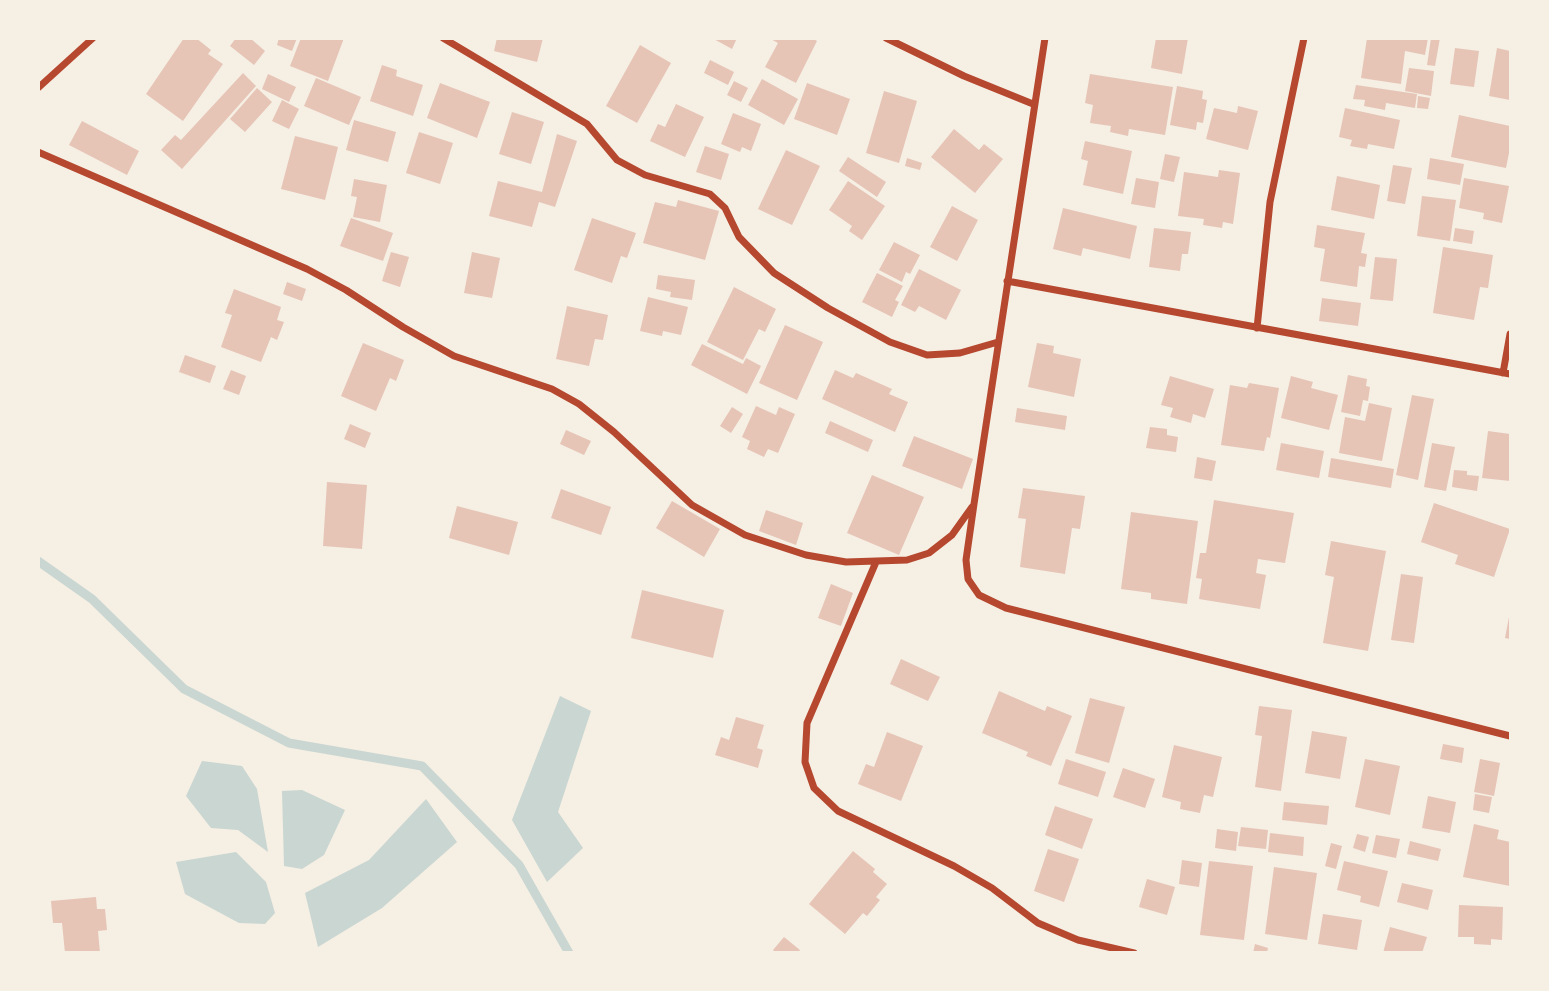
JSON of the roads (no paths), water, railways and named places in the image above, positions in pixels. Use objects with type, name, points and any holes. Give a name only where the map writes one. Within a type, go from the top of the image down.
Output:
[{"type":"street","points":[[38,88],[93,38]]},
{"type":"street","points":[[443,38],[587,124],[617,160],[645,175],[710,194],[725,208],[738,237],[774,273],[828,308],[890,342],[927,355],[960,353],[998,342]]},
{"type":"street","points":[[886,38],[964,76],[1034,104]]},
{"type":"street","points":[[1045,38],[966,560],[968,579],[979,595],[1006,608],[1510,736]]},
{"type":"street","points":[[1257,328],[1270,202],[1304,38]]},
{"type":"street","points":[[38,152],[307,269],[454,356],[552,388],[579,404],[614,432],[692,505],[745,535],[806,555],[846,562],[906,560],[929,553],[952,535],[974,504]]},
{"type":"street","points":[[1007,281],[1507,374],[1510,334]]},
{"type":"street","points":[[876,562],[807,723],[805,762],[814,788],[838,811],[954,866],[992,888],[1038,923],[1078,940],[1133,953]]},
{"type":"waterway","points":[[38,561],[92,599],[184,689],[289,743],[422,766],[519,865],[569,953]]}]
